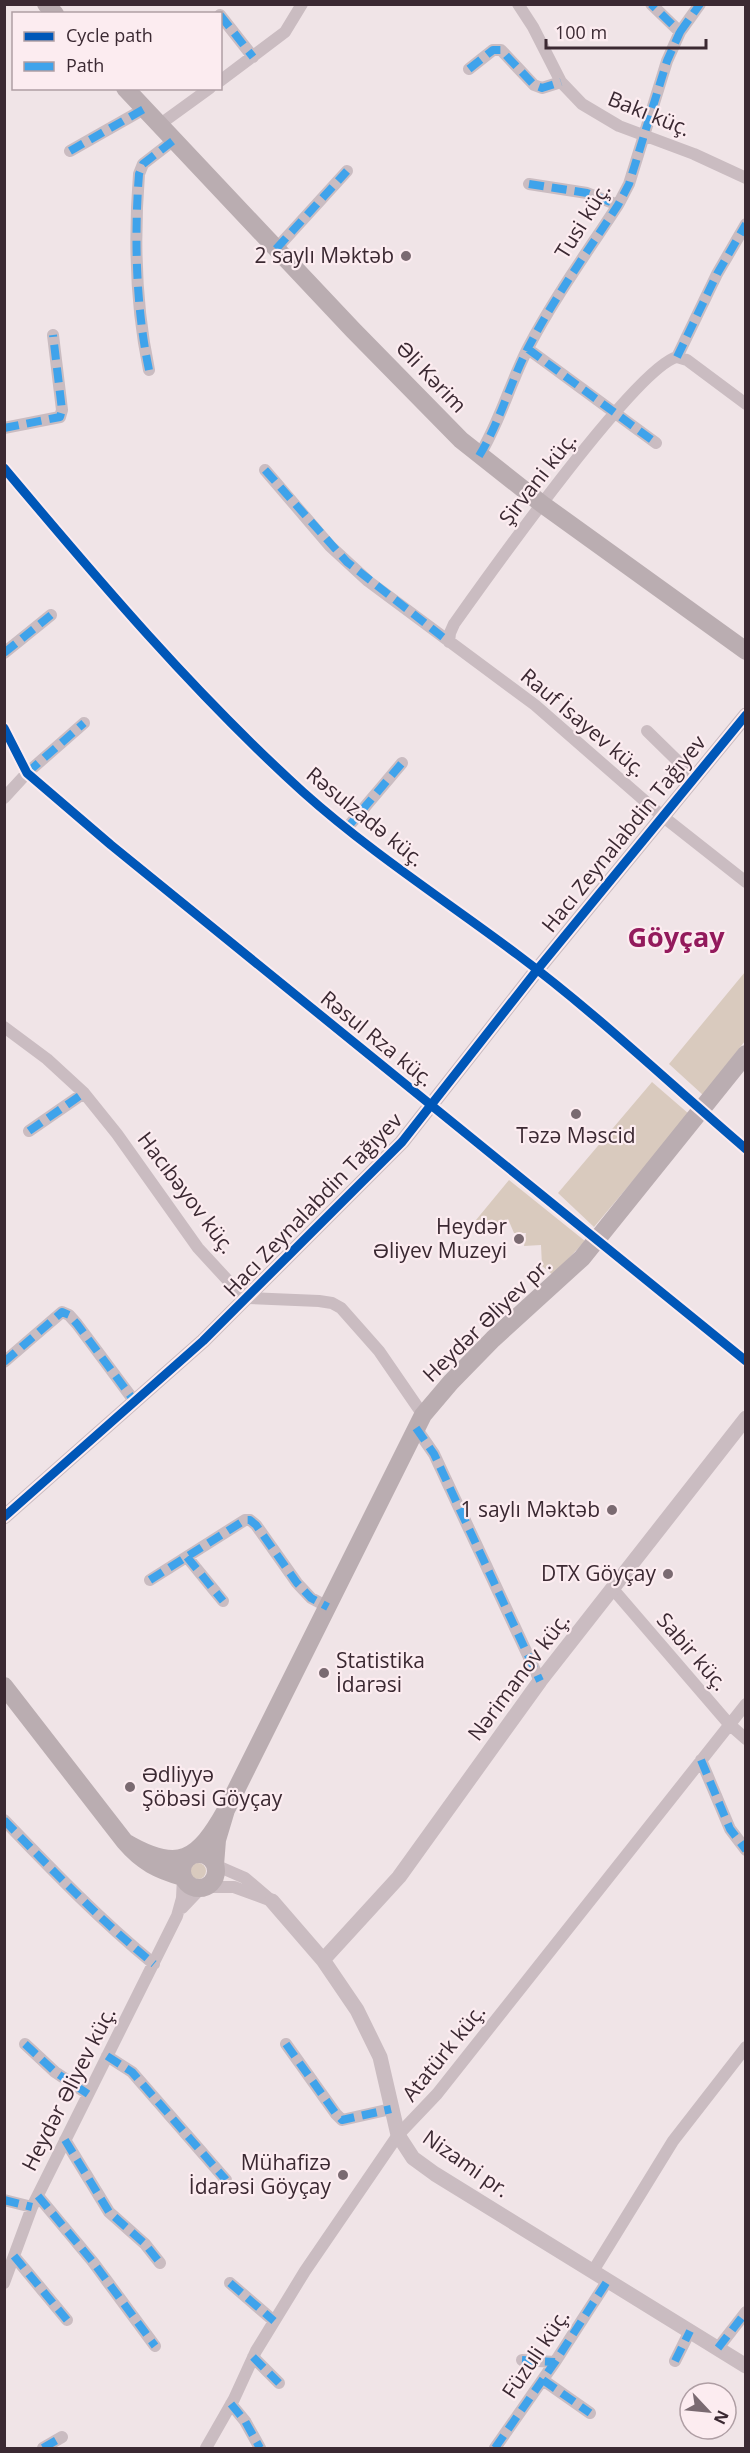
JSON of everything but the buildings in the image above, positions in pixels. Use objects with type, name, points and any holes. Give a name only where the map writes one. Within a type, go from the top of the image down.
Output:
[{"type":"main road","name":"Əli Kərim","points":[[127,90],[276,249],[479,456],[746,651]]},
{"type":"main road","name":"Heydər Əliyev pr.","points":[[226,1810],[419,1421],[451,1382],[484,1348],[568,1273],[598,1240],[746,1054]]},
{"type":"main road","points":[[4,1686],[125,1842],[152,1867],[183,1877]]},
{"type":"main road","points":[[226,1810],[216,1840],[216,1876],[203,1888],[191,1887],[183,1877],[182,1867],[214,1832],[226,1810]]},
{"type":"main road","points":[[125,1842],[158,1857],[207,1856],[215,1865]]},
{"type":"street","points":[[222,80],[285,32],[302,4]]},
{"type":"street","name":"Bakı küç.","points":[[518,4],[533,27],[561,82],[569,93],[596,114],[746,178]]},
{"type":"street","points":[[651,4],[680,32]]},
{"type":"street","name":"Tusi küç.","points":[[479,456],[528,349],[629,184],[667,61],[680,32],[700,4]]},
{"type":"street","points":[[222,17],[253,57]]},
{"type":"street","points":[[469,69],[494,50],[501,50],[534,85],[543,88],[561,82]]},
{"type":"street","points":[[159,125],[207,90]]},
{"type":"street","points":[[70,151],[144,109]]},
{"type":"street","points":[[149,370],[142,339],[139,301],[137,195],[139,174],[143,164],[174,140]]},
{"type":"street","points":[[276,249],[347,171]]},
{"type":"street","points":[[529,184],[587,193],[618,204]]},
{"type":"street","points":[[746,224],[717,274],[677,357],[687,360],[746,404]]},
{"type":"street","points":[[4,428],[60,417],[62,410],[53,335]]},
{"type":"street","points":[[528,349],[656,443]]},
{"type":"street","name":"Şirvani küç.","points":[[449,642],[454,624],[542,504],[615,413],[652,374],[669,359],[677,357]]},
{"type":"street","name":"Rəsulzadə küç.","points":[[4,468],[112,597],[275,766],[347,828],[537,970],[746,1149]]},
{"type":"street","name":"Rauf İsayev küç.","points":[[265,470],[347,562],[449,642],[535,705],[661,815],[746,882]]},
{"type":"street","points":[[4,653],[51,615]]},
{"type":"street","name":"Hacı Zeynalabdin Tağıyev","points":[[4,1517],[135,1402],[248,1298],[402,1142],[661,815],[746,715]]},
{"type":"street","points":[[4,798],[27,773],[84,723]]},
{"type":"street","name":"Rəsul Rza küç.","points":[[4,728],[27,773],[111,845],[746,1361]]},
{"type":"street","points":[[647,731],[694,777]]},
{"type":"street","points":[[347,828],[402,763]]},
{"type":"street","name":"Hacıbəyov küç.","points":[[4,1027],[47,1059],[84,1093],[117,1134],[198,1248],[233,1286],[248,1298]]},
{"type":"street","points":[[29,1131],[84,1093]]},
{"type":"street","points":[[248,1298],[332,1303],[341,1308],[379,1351],[419,1421],[540,1682]]},
{"type":"street","points":[[4,1362],[62,1312],[69,1315],[77,1324],[135,1402]]},
{"type":"street","name":"Nərimanov küç.","points":[[323,1960],[399,1877],[540,1682],[746,1418]]},
{"type":"street","points":[[150,1580],[245,1520],[250,1520],[256,1525],[297,1583],[311,1598],[328,1607]]},
{"type":"street","points":[[187,1557],[223,1601]]},
{"type":"street","name":"Sabir küç.","points":[[612,1588],[729,1724],[746,1739]]},
{"type":"street","name":"Atatürk küç.","points":[[206,2448],[274,2321],[305,2271],[398,2135],[437,2094],[746,1704]]},
{"type":"street","points":[[701,1760],[730,1829],[746,1850]]},
{"type":"street","points":[[4,1820],[83,1902],[154,1964]]},
{"type":"street","points":[[215,1865],[245,1878],[272,1901]]},
{"type":"street","points":[[177,1916],[184,1890],[183,1877]]},
{"type":"street","points":[[177,1916],[190,1898],[203,1888],[234,1887],[272,1901]]},
{"type":"street","name":"Nizami pr.","points":[[272,1901],[323,1960],[357,2010],[380,2057],[398,2135],[413,2158],[435,2174],[746,2366]]},
{"type":"street","name":"Heydər Əliyev küç.","points":[[4,2283],[35,2202],[177,1916]]},
{"type":"street","points":[[25,2044],[55,2072],[88,2094]]},
{"type":"street","points":[[286,2044],[342,2120],[391,2109]]},
{"type":"street","points":[[593,2271],[673,2141],[746,2047]]},
{"type":"street","points":[[107,2056],[132,2072],[226,2180]]},
{"type":"street","points":[[65,2140],[109,2212],[155,2254],[160,2263]]},
{"type":"street","points":[[4,2200],[35,2202],[93,2262],[155,2346]]},
{"type":"street","points":[[14,2256],[67,2320]]},
{"type":"street","name":"Füzuli küç.","points":[[495,2448],[543,2380],[608,2280]]},
{"type":"street","points":[[230,2283],[274,2321]]},
{"type":"street","points":[[718,2348],[746,2312]]},
{"type":"street","points":[[675,2361],[690,2331]]},
{"type":"street","points":[[253,2357],[279,2383]]},
{"type":"street","points":[[522,2360],[555,2362]]},
{"type":"street","points":[[543,2380],[590,2413]]},
{"type":"street","points":[[231,2404],[245,2421],[260,2448]]},
{"type":"street","points":[[43,2448],[62,2437]]},
{"type":"shaded area","points":[[745,972],[745,1041],[703,1095],[669,1064]]},
{"type":"shaded area","points":[[652,1082],[689,1114],[594,1227],[558,1193]]},
{"type":"shaded area","points":[[509,1180],[585,1241],[553,1275],[542,1266],[541,1245],[524,1246],[526,1233],[514,1233],[508,1219],[487,1231],[476,1220]]},
{"type":"shaded area","points":[[195,1863],[201,1863],[206,1871],[204,1877],[195,1879],[190,1874],[190,1868]]},
{"type":"marked path","points":[[479,456],[538,329],[618,205],[629,184],[667,61],[680,32],[651,4]]},
{"type":"marked path","points":[[680,32],[700,4]]},
{"type":"marked path","points":[[222,18],[253,57]]},
{"type":"marked path","points":[[469,69],[493,50],[501,50],[534,85],[542,88],[561,82]]},
{"type":"marked path","points":[[70,151],[144,109]]},
{"type":"marked path","points":[[149,370],[141,322],[137,273],[139,174],[143,164],[174,140]]},
{"type":"marked path","points":[[276,249],[347,171]]},
{"type":"marked path","points":[[529,184],[587,193],[618,205]]},
{"type":"marked path","points":[[677,357],[717,274],[746,224]]},
{"type":"marked path","points":[[4,428],[60,417],[62,410],[53,335]]},
{"type":"marked path","points":[[528,349],[656,443]]},
{"type":"marked path","points":[[265,470],[347,562],[449,642]]},
{"type":"marked path","points":[[4,653],[51,615]]},
{"type":"marked path","points":[[27,773],[84,723]]},
{"type":"marked path","points":[[347,828],[402,763]]},
{"type":"marked path","points":[[29,1131],[84,1093]]},
{"type":"marked path","points":[[4,1362],[62,1312],[69,1315],[77,1324],[135,1402]]},
{"type":"marked path","points":[[416,1428],[434,1454],[540,1681]]},
{"type":"marked path","points":[[150,1580],[245,1520],[250,1520],[256,1525],[297,1583],[311,1598],[328,1607]]},
{"type":"marked path","points":[[187,1557],[223,1601]]},
{"type":"marked path","points":[[701,1760],[730,1829],[746,1850]]},
{"type":"marked path","points":[[4,1820],[96,1913],[154,1964]]},
{"type":"marked path","points":[[25,2044],[55,2072],[88,2094]]},
{"type":"marked path","points":[[286,2044],[342,2120],[391,2109]]},
{"type":"marked path","points":[[107,2056],[132,2072],[226,2180]]},
{"type":"marked path","points":[[65,2140],[109,2212],[145,2244],[160,2263]]},
{"type":"marked path","points":[[38,2196],[93,2262],[155,2346]]},
{"type":"marked path","points":[[4,2200],[32,2207]]},
{"type":"marked path","points":[[14,2256],[67,2320]]},
{"type":"marked path","points":[[495,2448],[608,2280]]},
{"type":"marked path","points":[[230,2283],[274,2321]]},
{"type":"marked path","points":[[718,2348],[746,2312]]},
{"type":"marked path","points":[[675,2361],[690,2331]]},
{"type":"marked path","points":[[253,2357],[279,2383]]},
{"type":"marked path","points":[[522,2360],[555,2362]]},
{"type":"marked path","points":[[543,2380],[590,2413]]},
{"type":"marked path","points":[[231,2404],[245,2421],[260,2448]]},
{"type":"marked path","points":[[43,2448],[62,2437]]},
{"type":"cycle path","points":[[4,468],[148,635],[224,716],[303,792],[381,856],[547,978],[605,1025],[746,1149]]},
{"type":"cycle path","points":[[4,1517],[203,1341],[402,1142],[537,970],[746,715]]},
{"type":"cycle path","points":[[4,728],[27,773],[111,845],[746,1361]]},
{"type":"place","name":"2 saylı Məktəb","points":[[406,256]]},
{"type":"place","name":"Təzə Məscid","points":[[576,1114]]},
{"type":"place","name":"Heydər Əliyev Muzeyi","points":[[519,1239]]},
{"type":"place","name":"1 saylı Məktəb","points":[[612,1510]]},
{"type":"place","name":"DTX Göyçay","points":[[668,1574]]},
{"type":"place","name":"Statistika İdarəsi","points":[[324,1673]]},
{"type":"place","name":"Ədliyyə Şöbəsi Göyçay","points":[[130,1787]]},
{"type":"place","name":"Mühafizə İdarəsi Göyçay","points":[[343,2175]]},
{"type":"district","name":"Göyçay","points":[[676,938]]}]
